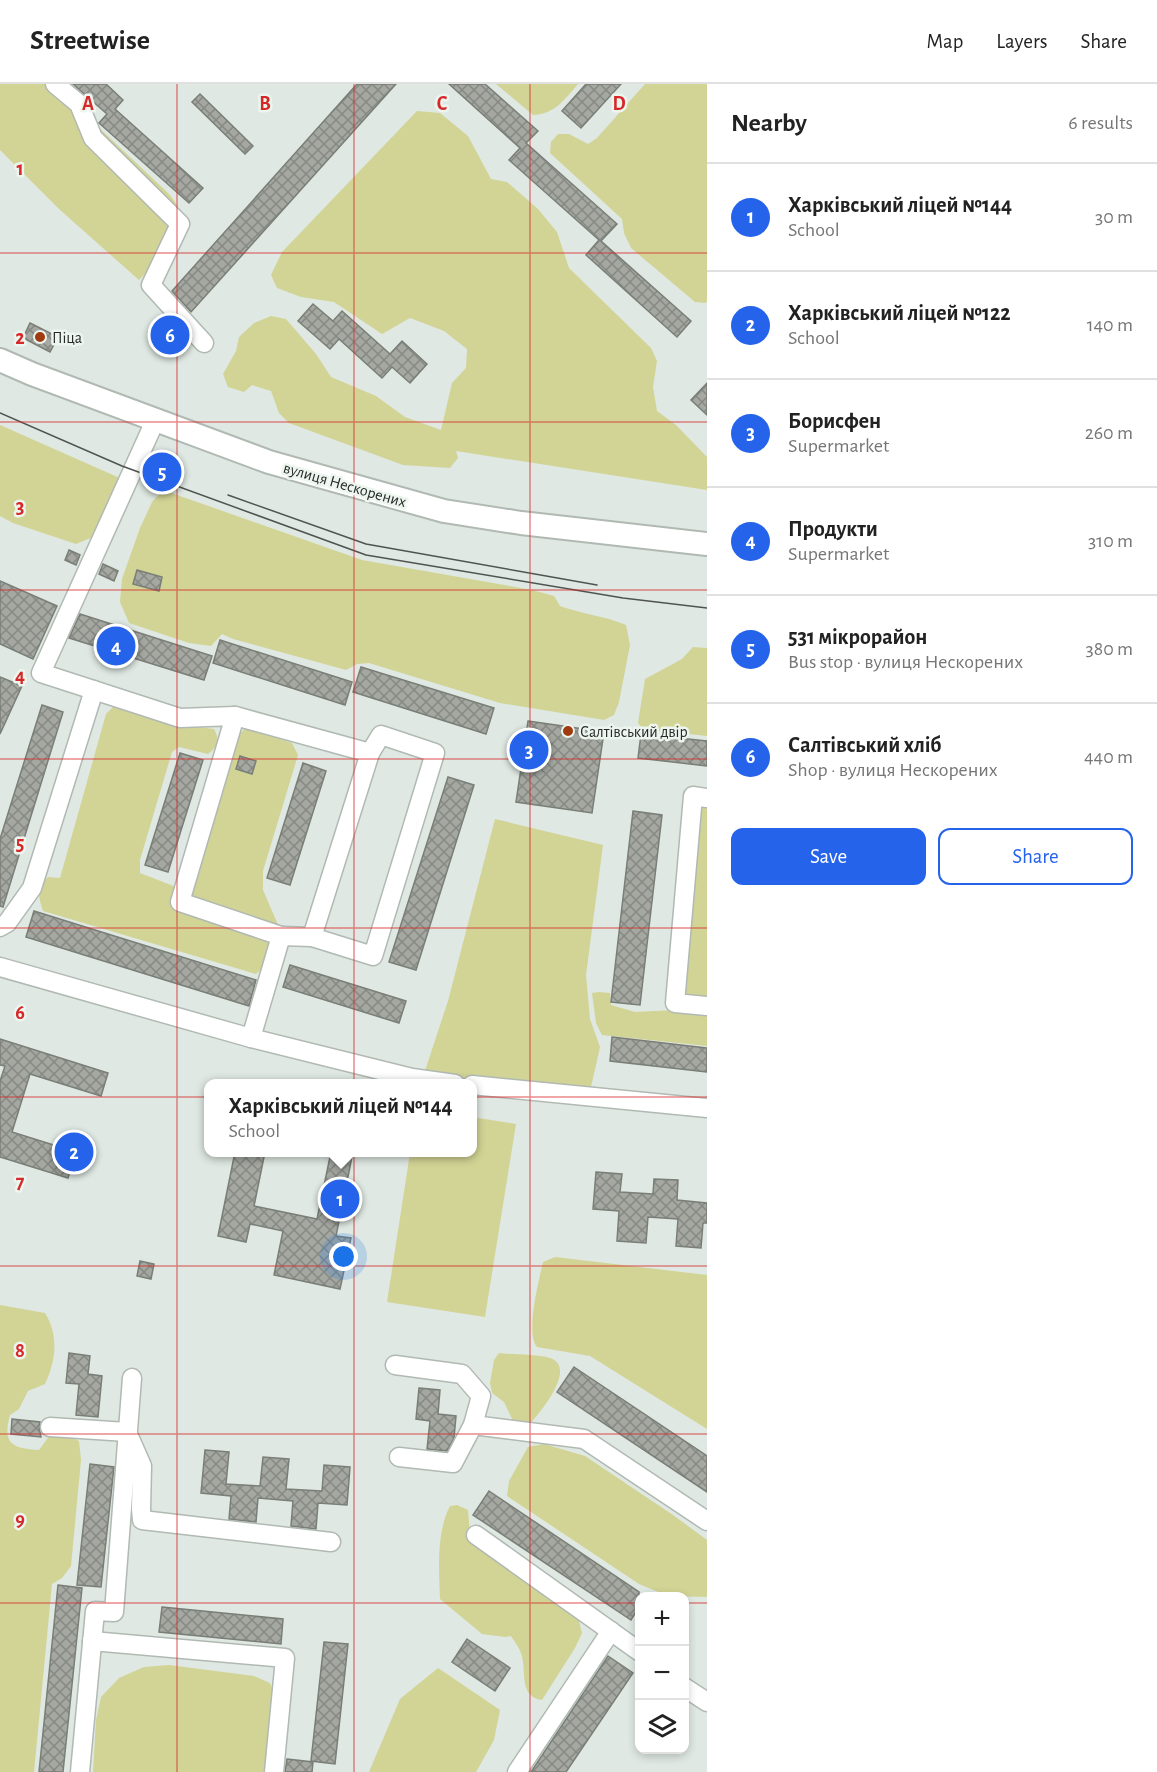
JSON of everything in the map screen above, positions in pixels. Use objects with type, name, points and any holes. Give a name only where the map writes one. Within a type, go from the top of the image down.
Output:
[{"type":"main road","name":"вулиця Нескорених","points":[[0,360],[155,421],[269,462],[444,512],[521,524],[707,544]]},
{"type":"lane","points":[[55,84],[79,104],[93,138],[180,224],[151,285],[204,343]]},
{"type":"lane","points":[[155,421],[41,673],[180,718],[235,716],[370,753]]},
{"type":"lane","points":[[0,927],[7,923],[32,888],[94,690]]},
{"type":"lane","points":[[235,716],[180,902],[281,936],[312,937],[373,956],[435,753],[381,735],[370,753],[312,937]]},
{"type":"lane","points":[[707,798],[693,796],[675,1003],[707,1006]]},
{"type":"lane","points":[[251,1038],[281,936]]},
{"type":"lane","points":[[0,967],[251,1038],[421,1079]]},
{"type":"lane","points":[[477,1085],[707,1108]]},
{"type":"lane","points":[[394,1365],[462,1374],[481,1396],[472,1425],[453,1463],[399,1457]]},
{"type":"lane","points":[[80,1772],[95,1611],[114,1612],[132,1378]]},
{"type":"lane","points":[[472,1425],[584,1439],[707,1521]]},
{"type":"lane","points":[[50,1427],[127,1432]]},
{"type":"lane","points":[[127,1432],[142,1466],[142,1520],[331,1542]]},
{"type":"lane","points":[[476,1535],[635,1649]]},
{"type":"lane","points":[[517,1772],[611,1631]]},
{"type":"lane","points":[[92,1641],[285,1658],[274,1772]]},
{"type":"lane","points":[[689,1690],[707,1702]]},
{"type":"green space","points":[[0,84],[45,84],[95,124],[169,194],[178,206],[151,268],[139,280],[59,209],[0,150]]},
{"type":"green space","points":[[496,84],[578,84],[553,109],[533,115]]},
{"type":"green space","points":[[645,84],[707,84],[707,302],[705,303],[695,302],[631,248],[624,233],[622,219],[550,153],[551,142],[558,134],[569,134],[588,144],[597,138]]},
{"type":"green space","points":[[417,111],[440,113],[468,136],[491,179],[507,182],[538,209],[557,232],[569,268],[651,348],[657,361],[653,387],[657,411],[676,425],[707,457],[707,490],[456,451],[458,458],[450,468],[403,465],[289,423],[279,413],[271,391],[252,385],[244,392],[228,387],[223,374],[236,351],[239,337],[254,323],[271,316],[286,319],[316,354],[331,377],[376,396],[405,417],[441,430],[452,383],[466,368],[467,349],[444,331],[410,318],[382,334],[334,302],[301,297],[277,288],[271,275],[282,252]]},
{"type":"green space","points":[[0,425],[122,479],[93,537],[76,544],[13,523],[0,516]]},
{"type":"green space","points":[[163,490],[362,560],[532,590],[554,596],[560,606],[626,625],[630,645],[619,702],[614,715],[604,720],[500,703],[369,663],[357,664],[346,670],[222,634],[211,646],[189,643],[129,623],[120,602],[122,579],[140,528],[152,502]]},
{"type":"green space","points":[[693,647],[707,648],[707,736],[643,729],[638,723],[645,679],[682,659]]},
{"type":"green space","points":[[115,705],[183,725],[214,729],[216,733],[217,743],[208,754],[179,747],[172,752],[140,860],[140,873],[176,887],[238,735],[246,728],[292,743],[298,755],[263,871],[263,890],[279,927],[267,964],[256,974],[43,911],[39,897],[40,889],[48,877],[60,878],[106,714]]},
{"type":"green space","points":[[704,805],[707,805],[707,1046],[602,1035],[596,1023],[592,993],[610,993],[611,1005],[635,1012],[675,1010],[699,816]]},
{"type":"green space","points":[[495,819],[603,845],[586,975],[590,1019],[600,1047],[589,1096],[477,1085],[477,1079],[422,1079],[448,1001]]},
{"type":"green space","points":[[477,1118],[516,1124],[485,1317],[387,1302],[409,1157],[477,1157]]},
{"type":"green space","points":[[555,1257],[707,1275],[707,1429],[590,1356],[537,1347],[532,1330],[536,1293],[543,1262]]},
{"type":"green space","points":[[0,1305],[45,1313],[54,1339],[54,1357],[45,1384],[28,1391],[19,1409],[10,1415],[7,1432],[11,1443],[22,1448],[39,1450],[50,1435],[69,1436],[79,1441],[81,1460],[71,1566],[62,1578],[52,1584],[34,1772],[0,1772]]},
{"type":"green space","points":[[499,1353],[545,1357],[558,1363],[560,1371],[553,1392],[527,1427],[515,1425],[504,1402],[492,1393],[490,1383],[494,1360]]},
{"type":"green space","points":[[544,1444],[585,1456],[707,1540],[707,1597],[689,1597],[689,1592],[658,1592],[639,1584],[507,1496],[509,1481],[528,1447]]},
{"type":"green space","points":[[457,1505],[468,1510],[470,1534],[476,1542],[579,1621],[582,1633],[575,1648],[542,1700],[534,1698],[526,1688],[521,1653],[511,1636],[482,1634],[440,1599],[440,1539],[450,1506]]},
{"type":"green space","points":[[169,1665],[254,1676],[270,1683],[276,1699],[269,1772],[93,1772],[96,1720],[101,1697],[119,1678],[144,1667]]},
{"type":"green space","points":[[438,1668],[500,1710],[494,1740],[476,1772],[369,1772],[400,1699]]},
{"type":"building","points":[[73,84],[106,84],[123,100],[115,109],[203,188],[189,203],[99,123],[107,114]]},
{"type":"building","points":[[357,84],[396,84],[191,312],[172,291]]},
{"type":"building","points":[[449,84],[485,84],[538,131],[526,143],[617,224],[601,241],[691,321],[677,337],[586,255],[599,240],[509,160],[520,148]]},
{"type":"building","points":[[586,84],[621,84],[581,128],[562,111]]},
{"type":"building","points":[[200,94],[253,146],[245,154],[192,102]]},
{"type":"building","points":[[313,304],[333,321],[342,311],[390,354],[402,341],[427,364],[410,383],[392,367],[382,378],[339,339],[330,349],[298,321]]},
{"type":"building","name":"Піца","points":[[30,323],[58,337],[50,352],[23,338]]},
{"type":"building","points":[[171,324],[180,333],[169,346],[159,337]]},
{"type":"building","points":[[707,383],[707,415],[691,400]]},
{"type":"building","points":[[69,550],[80,555],[76,565],[65,560]]},
{"type":"building","points":[[103,564],[118,571],[114,581],[99,574]]},
{"type":"building","points":[[137,570],[162,577],[159,591],[133,584]]},
{"type":"building","points":[[0,581],[57,606],[33,659],[0,644]]},
{"type":"building","points":[[80,614],[212,656],[204,680],[69,638]]},
{"type":"building","points":[[220,640],[352,682],[345,705],[213,663]]},
{"type":"building","points":[[361,667],[494,708],[486,734],[353,692]]},
{"type":"building","points":[[0,677],[22,686],[0,734]]},
{"type":"building","points":[[42,705],[63,712],[3,907],[0,906],[0,839]]},
{"type":"building","points":[[528,721],[604,732],[592,813],[516,802]]},
{"type":"building","points":[[641,734],[707,741],[707,766],[638,758]]},
{"type":"building","points":[[180,753],[203,760],[168,872],[145,865]]},
{"type":"building","points":[[240,756],[256,761],[252,774],[236,769]]},
{"type":"building","points":[[303,763],[326,771],[290,885],[267,878]]},
{"type":"building","points":[[448,777],[474,785],[416,970],[389,962]]},
{"type":"building","points":[[633,811],[662,815],[640,1005],[611,1002]]},
{"type":"building","points":[[34,911],[256,980],[249,1006],[26,937]]},
{"type":"building","points":[[290,965],[406,1001],[399,1023],[283,987]]},
{"type":"building","points":[[612,1037],[707,1048],[707,1072],[610,1061]]},
{"type":"building","points":[[0,1039],[108,1073],[101,1096],[30,1074],[12,1132],[76,1152],[68,1178],[0,1157],[0,1081],[5,1066],[0,1065]]},
{"type":"building","points":[[234,1157],[264,1157],[254,1206],[317,1219],[330,1157],[352,1157],[336,1236],[351,1238],[340,1289],[274,1275],[283,1231],[250,1224],[246,1242],[218,1236]]},
{"type":"building","points":[[596,1172],[622,1174],[620,1192],[653,1194],[654,1179],[678,1180],[677,1200],[707,1203],[707,1223],[703,1223],[701,1248],[676,1246],[678,1219],[648,1217],[646,1243],[617,1241],[619,1211],[593,1209]]},
{"type":"building","points":[[140,1261],[154,1264],[151,1279],[137,1276]]},
{"type":"building","points":[[69,1353],[90,1356],[88,1374],[102,1376],[98,1417],[76,1415],[79,1384],[66,1383]]},
{"type":"building","points":[[574,1367],[707,1456],[707,1492],[557,1392]]},
{"type":"building","points":[[419,1388],[440,1390],[438,1414],[456,1416],[454,1438],[447,1451],[427,1449],[430,1421],[416,1419]]},
{"type":"building","points":[[12,1419],[40,1422],[41,1437],[11,1434]]},
{"type":"building","points":[[205,1450],[229,1452],[226,1484],[260,1486],[263,1457],[289,1459],[286,1489],[322,1491],[324,1465],[350,1467],[347,1505],[318,1503],[316,1529],[291,1526],[293,1501],[258,1498],[256,1522],[229,1519],[231,1496],[201,1493]]},
{"type":"building","points":[[90,1464],[114,1467],[101,1587],[77,1585]]},
{"type":"building","points":[[489,1491],[639,1592],[635,1592],[635,1614],[631,1620],[473,1515]]},
{"type":"building","points":[[58,1585],[82,1588],[63,1772],[39,1772]]},
{"type":"building","points":[[162,1607],[283,1619],[281,1644],[159,1632]]},
{"type":"building","points":[[467,1639],[510,1668],[495,1691],[452,1662]]},
{"type":"building","points":[[324,1642],[348,1644],[335,1764],[311,1761]]},
{"type":"building","points":[[608,1656],[633,1673],[566,1772],[531,1772]]},
{"type":"building","points":[[287,1759],[313,1762],[312,1772],[285,1772]]},
{"type":"tram line","points":[[0,413],[122,466],[366,555],[623,598],[707,608]]},
{"type":"tram line","points":[[228,495],[366,544],[597,585]]},
{"type":"place","name":"Салтівський хліб","points":[[170,335]]},
{"type":"place","name":"Піца","points":[[40,337]]},
{"type":"place","name":"531 мікрорайон","points":[[162,472]]},
{"type":"place","name":"Продукти","points":[[116,646]]},
{"type":"place","name":"Салтівський двір","points":[[568,731]]},
{"type":"place","name":"Борисфен","points":[[529,750]]},
{"type":"place","name":"Харківський ліцей №122","points":[[74,1152]]},
{"type":"place","name":"Харківський ліцей №144","points":[[340,1199]]}]
